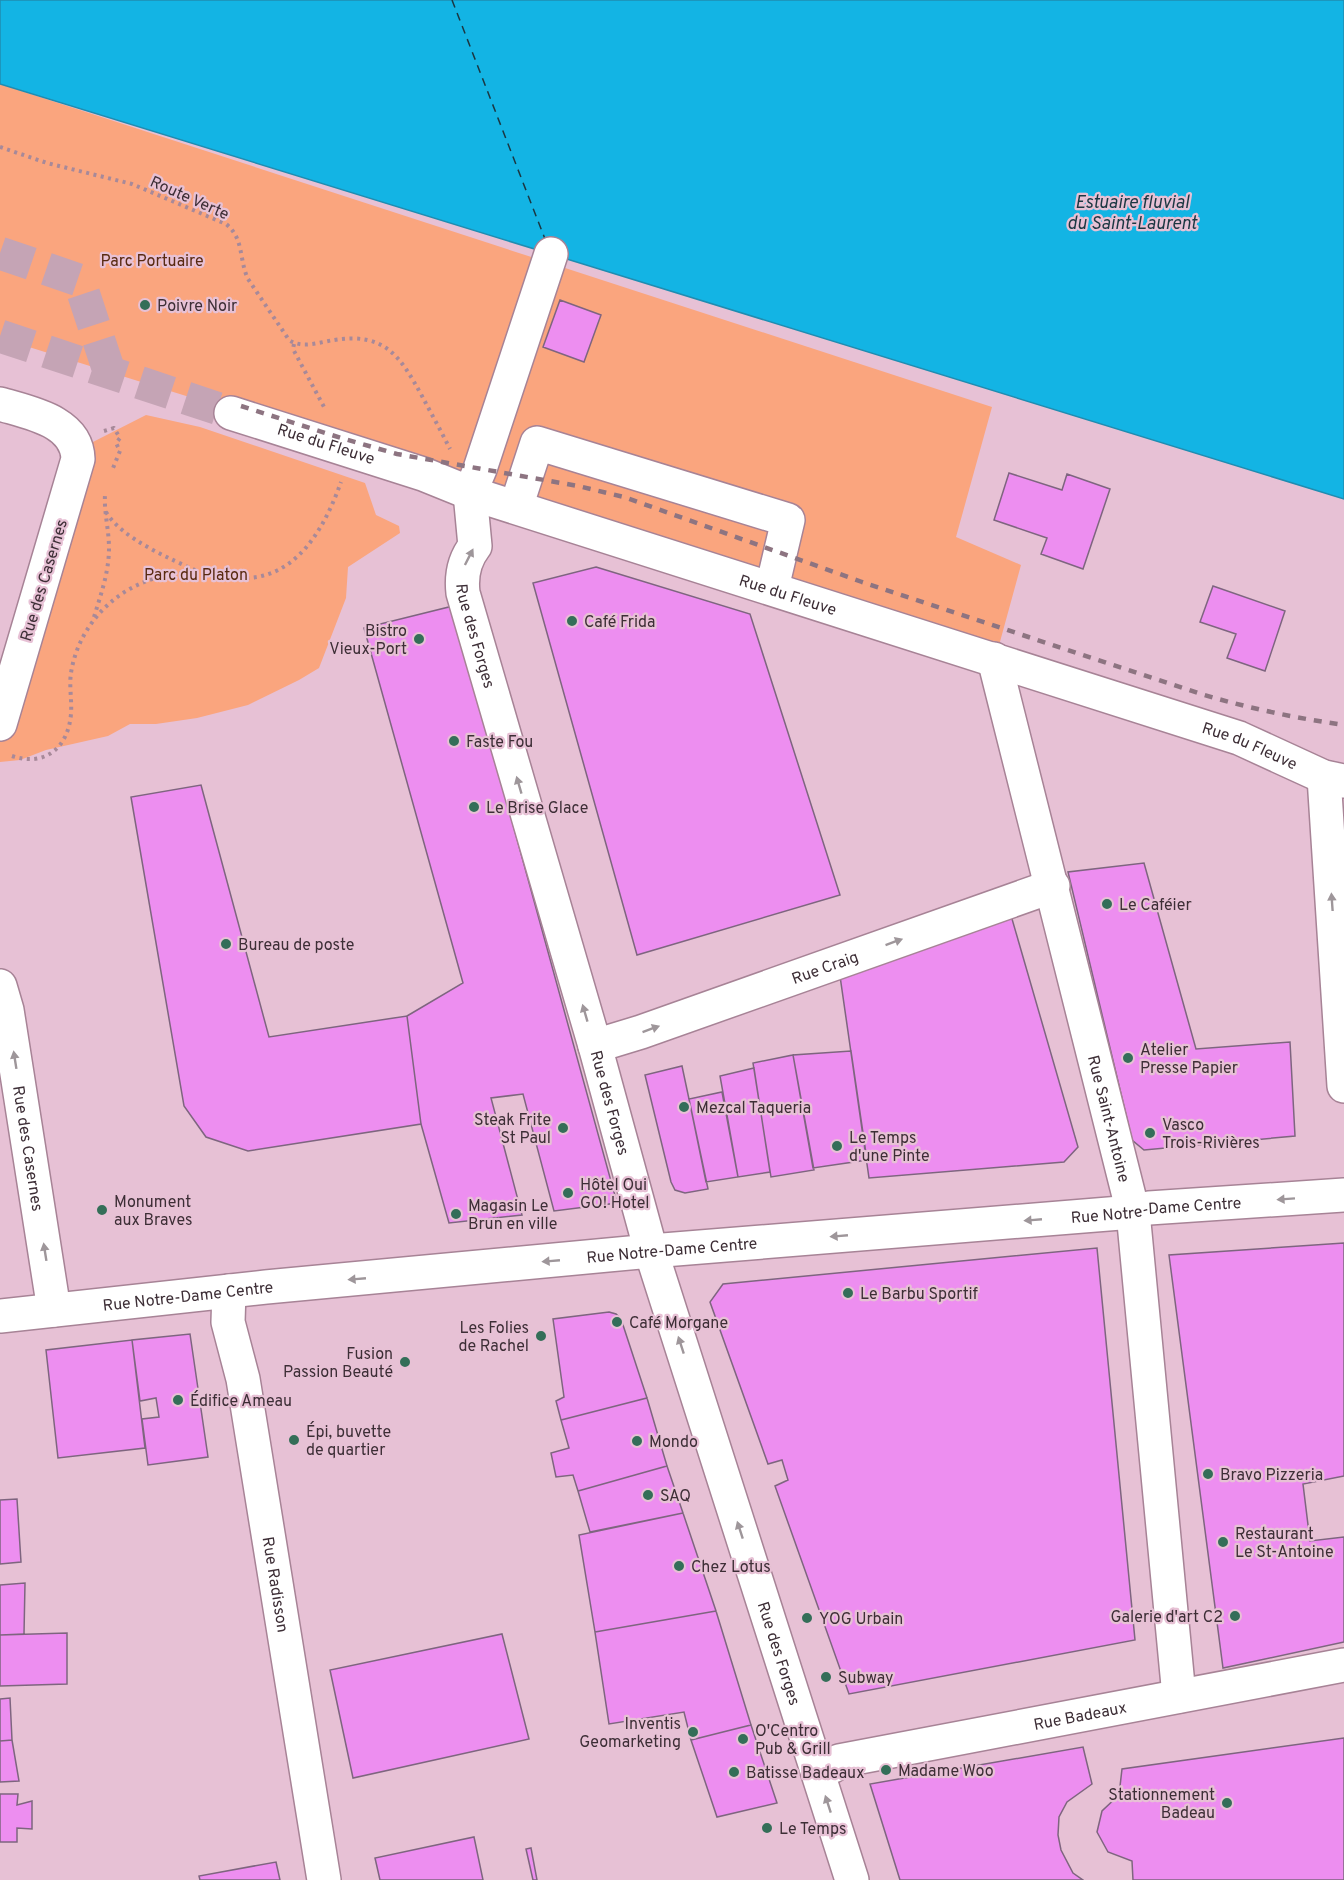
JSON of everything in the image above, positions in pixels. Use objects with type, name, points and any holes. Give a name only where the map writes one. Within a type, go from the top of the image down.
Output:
[{"type":"street","points":[[470,493],[551,254]]},
{"type":"street","points":[[0,404],[46,419],[60,426],[72,437]]},
{"type":"street","name":"Rue du Fleuve","points":[[231,413],[423,474],[470,493],[1239,738],[1334,779]]},
{"type":"street","name":"Rue des Casernes","points":[[0,724],[76,468],[77,450],[72,437]]},
{"type":"street","points":[[516,507],[537,443],[788,520],[772,588]]},
{"type":"street","name":"Rue des Forges","points":[[470,493],[475,546],[464,566],[462,578],[464,593],[595,1046],[651,1251],[852,1880]]},
{"type":"street","name":"Rue Saint-Antoine","points":[[994,659],[1053,886],[1133,1212],[1179,1696]]},
{"type":"street","points":[[1334,779],[1344,1086]]},
{"type":"street","name":"Rue Craig","points":[[595,1046],[641,1032],[1053,886]]},
{"type":"street","name":"Rue des Casernes","points":[[0,986],[7,1010],[54,1310]]},
{"type":"street","name":"Rue Notre-Dame Centre","points":[[0,1316],[651,1251],[1133,1212],[1149,1208],[1344,1196]]},
{"type":"street","name":"Rue Radisson","points":[[230,1292],[228,1322],[243,1379],[324,1880]]},
{"type":"street","name":"Rue Badeaux","points":[[816,1766],[833,1766],[839,1761],[1344,1665]]},
{"type":"path","name":"Route Verte","points":[[0,147],[47,163],[132,184],[230,227],[239,240],[243,268],[248,279],[290,340],[299,345],[346,339],[368,340],[383,346],[398,357],[406,366],[452,452],[470,493]]},
{"type":"path","points":[[72,437],[94,436],[114,428],[120,438],[116,443],[120,450],[110,476]]},
{"type":"path","points":[[11,755],[22,759],[38,759],[51,753],[62,740],[67,732],[71,714],[71,671],[83,637],[93,621],[116,597],[135,586],[167,575],[203,573],[251,578],[277,570],[296,558],[314,538],[331,509],[341,483]]},
{"type":"path","points":[[93,621],[108,562],[109,532],[104,509],[107,485]]},
{"type":"path","points":[[104,509],[124,532],[203,573]]},
{"type":"green space","name":"Parc Portuaire","points":[[0,84],[992,407],[956,537],[1021,565],[998,649],[0,338]]},
{"type":"green space","name":"Parc du Platon","points":[[146,415],[200,427],[365,483],[376,515],[399,526],[400,533],[348,567],[346,598],[319,668],[299,680],[248,705],[197,718],[156,724],[130,724],[108,736],[46,750],[20,760],[0,762],[0,729],[89,444]]},
{"type":"water","name":"Estuaire fluvial du Saint-Laurent","points":[[0,0],[1344,0],[1344,499],[0,84]]},
{"type":"building","points":[[560,300],[601,315],[584,362],[543,347]]},
{"type":"building","points":[[1009,473],[1062,490],[1067,474],[1110,489],[1083,569],[1041,554],[1047,538],[994,520]]},
{"type":"building","points":[[596,567],[750,614],[840,895],[637,955],[533,583]]},
{"type":"building","points":[[1213,586],[1285,611],[1265,671],[1227,658],[1236,634],[1200,622]]},
{"type":"building","points":[[453,606],[617,1203],[554,1211],[523,1094],[491,1098],[522,1215],[449,1223],[421,1124],[407,1016],[463,983],[364,628]]},
{"type":"building","points":[[201,785],[269,1037],[407,1016],[421,1124],[248,1151],[206,1137],[184,1106],[131,797]]},
{"type":"building","points":[[1144,863],[1196,1049],[1290,1042],[1295,1136],[1144,1150],[1132,1140],[1068,872]]},
{"type":"building","points":[[1010,912],[1078,1147],[1064,1162],[869,1178],[839,969]]},
{"type":"building","points":[[851,1051],[867,1160],[813,1168],[793,1055]]},
{"type":"building","points":[[793,1055],[814,1170],[771,1177],[753,1063]]},
{"type":"building","points":[[682,1066],[708,1189],[685,1193],[675,1190],[671,1182],[645,1075]]},
{"type":"building","points":[[754,1068],[770,1172],[738,1177],[720,1076]]},
{"type":"building","points":[[722,1092],[738,1177],[706,1182],[689,1099]]},
{"type":"building","points":[[1344,1243],[1344,1476],[1303,1484],[1310,1541],[1344,1537],[1344,1642],[1223,1668],[1169,1255]]},
{"type":"building","points":[[1097,1248],[1135,1640],[849,1694],[775,1486],[788,1480],[782,1460],[768,1464],[710,1302],[723,1284]]},
{"type":"building","points":[[609,1312],[621,1319],[647,1398],[561,1420],[556,1401],[564,1397],[553,1319]]},
{"type":"building","name":"Édifice Ameau","points":[[190,1334],[208,1457],[148,1465],[142,1419],[159,1417],[156,1398],[140,1401],[132,1340]]},
{"type":"building","points":[[132,1340],[145,1448],[58,1458],[46,1350]]},
{"type":"building","points":[[647,1398],[667,1466],[578,1491],[573,1475],[556,1477],[551,1453],[569,1448],[561,1420]]},
{"type":"building","points":[[667,1466],[683,1513],[590,1532],[578,1491]]},
{"type":"building","points":[[17,1499],[21,1562],[0,1564],[0,1500]]},
{"type":"building","points":[[683,1513],[716,1611],[595,1632],[579,1535]]},
{"type":"building","points":[[25,1583],[24,1634],[0,1635],[0,1585]]},
{"type":"building","points":[[716,1611],[751,1725],[691,1740],[684,1712],[609,1724],[595,1632]]},
{"type":"building","points":[[67,1633],[67,1684],[0,1686],[0,1635]]},
{"type":"building","points":[[502,1634],[529,1739],[353,1778],[330,1670]]},
{"type":"building","points":[[10,1698],[12,1740],[0,1741],[0,1699]]},
{"type":"building","name":"Batisse Badeaux","points":[[751,1725],[777,1803],[717,1817],[691,1740]]},
{"type":"building","name":"Stationnement Badeau","points":[[1344,1738],[1344,1880],[1133,1880],[1132,1861],[1108,1852],[1097,1832],[1102,1811],[1119,1795],[1122,1769]]},
{"type":"building","points":[[12,1740],[19,1781],[0,1782],[0,1741]]},
{"type":"building","points":[[1083,1747],[1092,1784],[1067,1802],[1059,1817],[1058,1835],[1061,1850],[1073,1873],[1083,1880],[900,1880],[870,1784]]},
{"type":"building","points":[[0,1794],[18,1794],[17,1805],[32,1801],[32,1829],[17,1828],[17,1842],[0,1842]]},
{"type":"building","points":[[474,1837],[483,1880],[380,1880],[375,1858]]},
{"type":"building","points":[[531,1848],[537,1880],[533,1880],[526,1849]]},
{"type":"building","points":[[276,1862],[280,1880],[200,1880],[199,1876]]},
{"type":"ferry route","points":[[452,0],[545,239]]},
{"type":"tunnel","points":[[0,253],[79,280],[109,371]]},
{"type":"tunnel","points":[[0,336],[231,413]]},
{"type":"railway","points":[[241,406],[397,454],[578,486],[624,497],[862,582],[1201,694],[1272,712],[1344,725]]},
{"type":"place","name":"Poivre Noir","points":[[145,305]]},
{"type":"place","name":"Café Frida","points":[[572,621]]},
{"type":"place","name":"Bistro Vieux-Port","points":[[419,639]]},
{"type":"place","name":"Faste Fou","points":[[454,741]]},
{"type":"place","name":"Le Brise Glace","points":[[474,807]]},
{"type":"place","name":"Le Caféier","points":[[1107,904]]},
{"type":"place","name":"Bureau de poste","points":[[226,944]]},
{"type":"place","name":"Atelier Presse Papier","points":[[1128,1058]]},
{"type":"place","name":"Mezcal Taqueria","points":[[684,1107]]},
{"type":"place","name":"Steak Frite St Paul","points":[[563,1128]]},
{"type":"place","name":"Vasco Trois-Rivières","points":[[1150,1133]]},
{"type":"place","name":"Le Temps d'une Pinte","points":[[837,1146]]},
{"type":"place","name":"Hôtel Oui GO! Hotel","points":[[568,1193]]},
{"type":"place","name":"Monument aux Braves","points":[[102,1210]]},
{"type":"place","name":"Magasin Le Brun en ville","points":[[456,1214]]},
{"type":"place","name":"Le Barbu Sportif","points":[[848,1293]]},
{"type":"place","name":"Café Morgane","points":[[617,1322]]},
{"type":"place","name":"Les Folies de Rachel","points":[[541,1336]]},
{"type":"place","name":"Fusion Passion Beauté","points":[[405,1362]]},
{"type":"place","name":"Édifice Ameau","points":[[178,1400]]},
{"type":"place","name":"Épi, buvette de quartier","points":[[294,1440]]},
{"type":"place","name":"Mondo","points":[[637,1441]]},
{"type":"place","name":"Bravo Pizzeria","points":[[1208,1474]]},
{"type":"place","name":"SAQ","points":[[648,1495]]},
{"type":"place","name":"Restaurant Le St-Antoine","points":[[1223,1542]]},
{"type":"place","name":"Chez Lotus","points":[[679,1566]]},
{"type":"place","name":"Galerie d'art C2","points":[[1235,1616]]},
{"type":"place","name":"YOG Urbain","points":[[807,1618]]},
{"type":"place","name":"Subway","points":[[826,1677]]},
{"type":"place","name":"Inventis Geomarketing","points":[[693,1732]]},
{"type":"place","name":"O'Centro Pub & Grill","points":[[743,1739]]},
{"type":"place","name":"Madame Woo","points":[[886,1770]]},
{"type":"place","name":"Batisse Badeaux","points":[[734,1772]]},
{"type":"place","name":"Stationnement Badeau","points":[[1227,1803]]},
{"type":"place","name":"Le Temps","points":[[767,1828]]}]
